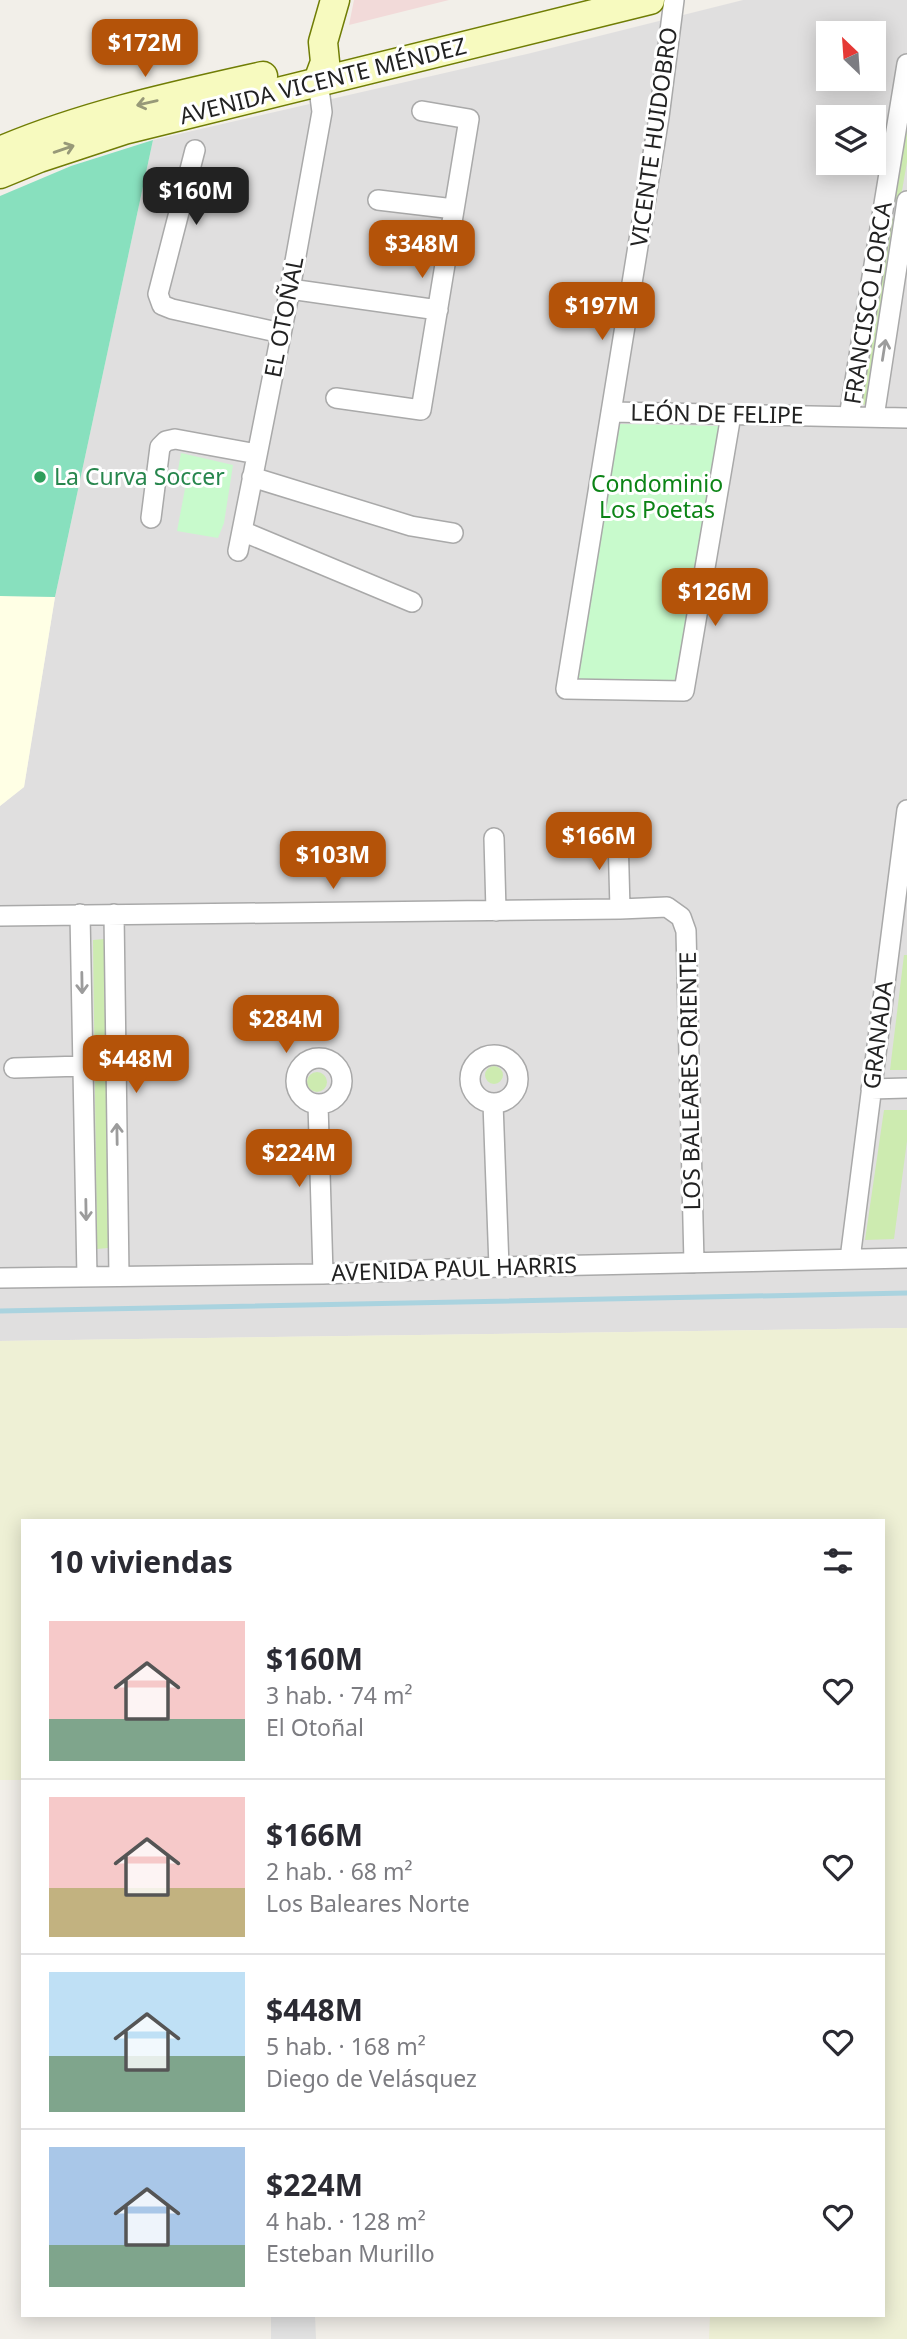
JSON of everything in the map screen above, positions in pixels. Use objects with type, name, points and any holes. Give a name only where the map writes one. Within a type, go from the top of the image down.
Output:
[{"type":"main road","name":"AVENIDA VICENTE MÉNDEZ","points":[[0,174],[60,150],[317,69],[579,0]]},
{"type":"main road","name":"AVENIDA VICENTE MÉNDEZ","points":[[0,151],[70,125],[136,106],[650,0]]},
{"type":"main road","points":[[317,69],[334,2]]},
{"type":"street","name":"VICENTE HUIDOBRO","points":[[674,0],[659,117],[566,689],[684,691],[731,415]]},
{"type":"street","name":"FRANCISCO LORCA","points":[[849,417],[907,64]]},
{"type":"street","name":"EL OTOÑAL","points":[[238,551],[322,112],[317,69]]},
{"type":"street","points":[[336,398],[421,410],[469,120],[422,111]]},
{"type":"street","points":[[195,150],[158,294],[162,305],[281,333]]},
{"type":"street","points":[[378,200],[454,209]]},
{"type":"street","name":"FRANCISCO LORCA","points":[[874,417],[906,207]]},
{"type":"street","points":[[884,208],[906,207]]},
{"type":"street","points":[[290,289],[438,310]]},
{"type":"street","name":"LEÓN DE FELIPE","points":[[611,412],[907,418]]},
{"type":"street","points":[[151,518],[160,447],[166,440],[175,439],[257,454]]},
{"type":"street","points":[[252,477],[411,526],[453,533]]},
{"type":"street","points":[[242,531],[412,602]]},
{"type":"street","name":"GRANADA","points":[[850,1259],[872,1089],[899,937],[907,810]]},
{"type":"street","points":[[0,916],[620,909],[618,835]]},
{"type":"street","points":[[494,838],[496,911]]},
{"type":"street","name":"LOS BALEARES ORIENTE","points":[[620,909],[667,907],[681,917],[686,931],[694,1263]]},
{"type":"street","points":[[80,914],[87,1277]]},
{"type":"street","points":[[114,914],[119,1276]]},
{"type":"street","points":[[14,1068],[83,1066]]},
{"type":"street","points":[[872,1089],[907,1088]]},
{"type":"street","points":[[493,1103],[499,1267]]},
{"type":"street","points":[[318,1104],[323,1273]]},
{"type":"street","name":"AVENIDA PAUL HARRIS","points":[[0,1279],[907,1258]]},
{"type":"shaded area","points":[[354,0],[449,0],[349,25]]},
{"type":"shaded area","points":[[743,0],[907,0],[907,1328],[0,1341],[0,806],[24,787],[55,597],[153,140],[527,54]]},
{"type":"shaded area","points":[[0,596],[55,597],[24,787],[0,806]]},
{"type":"shaded area","points":[[907,1328],[907,2339],[709,2339],[710,2317],[885,2317],[885,1519],[21,1519],[21,1780],[0,1780],[0,1341]]},
{"type":"shaded area","points":[[271,2317],[315,2317],[316,2339],[271,2339]]},
{"type":"green space","points":[[907,112],[907,162],[900,202],[892,201]]},
{"type":"green space","name":"La Curva Soccer","points":[[153,140],[55,597],[0,596],[0,196],[71,166]]},
{"type":"green space","points":[[891,217],[898,218],[868,405],[860,404]]},
{"type":"green space","name":"Condominio Los Poetas","points":[[619,424],[719,426],[677,681],[577,681]]},
{"type":"green space","points":[[181,453],[233,465],[224,523],[218,538],[177,531],[188,473],[178,470]]},
{"type":"green space","points":[[104,939],[108,1248],[97,1249],[93,940]]},
{"type":"green space","points":[[904,955],[907,955],[907,1070],[890,1070]]},
{"type":"green space","points":[[490,1066],[498,1066],[503,1075],[501,1082],[490,1084],[485,1079],[485,1071]]},
{"type":"green space","points":[[317,1072],[324,1075],[327,1082],[324,1089],[317,1092],[310,1089],[307,1082],[310,1075]]},
{"type":"green space","points":[[884,1110],[907,1110],[907,1141],[894,1239],[865,1240]]},
{"type":"waterway","points":[[0,1311],[907,1293]]},
{"type":"place","name":"La Curva Soccer","points":[[40,477]]}]
